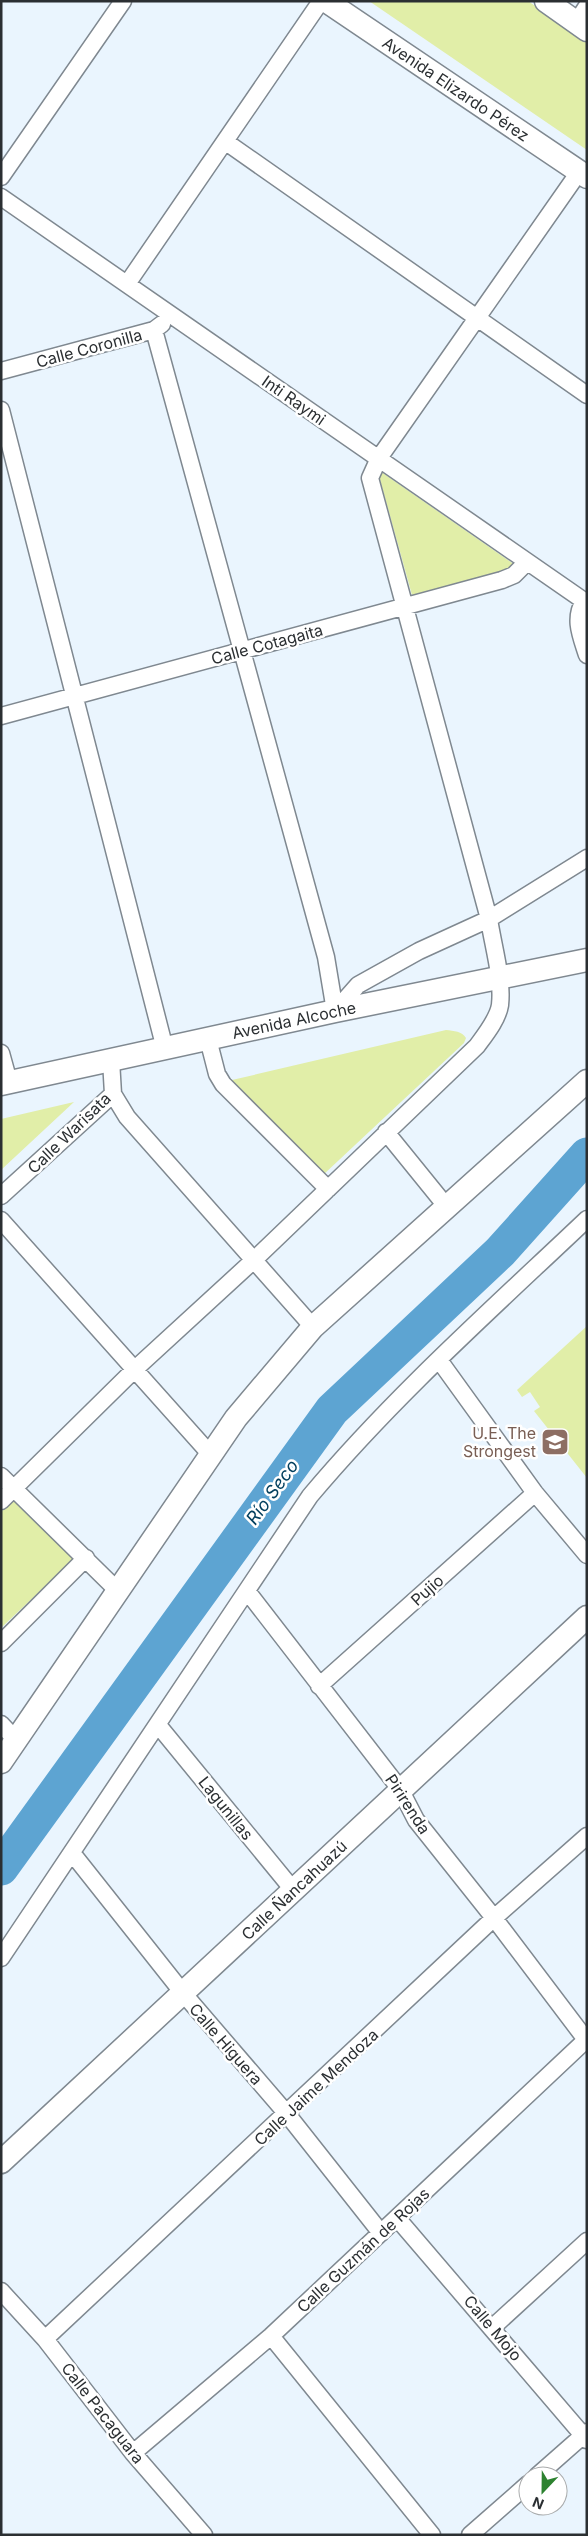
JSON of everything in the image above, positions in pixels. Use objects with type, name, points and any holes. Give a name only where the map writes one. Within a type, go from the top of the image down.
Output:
[{"type":"street","points":[[1,177],[123,1]]},
{"type":"street","points":[[127,284],[321,1]]},
{"type":"street","name":"Avenida Elizardo Pérez","points":[[326,1],[583,175]]},
{"type":"street","points":[[546,1],[583,19]]},
{"type":"street","points":[[226,142],[587,395]]},
{"type":"street","points":[[1,1501],[134,1370],[255,1259],[477,1046],[500,1006],[499,978],[489,919],[370,478],[378,458],[475,318],[583,175]]},
{"type":"street","name":"Inti Raymi","points":[[1,197],[586,602]]},
{"type":"street","name":"Calle Coronilla","points":[[1,371],[154,330],[172,315]]},
{"type":"street","points":[[154,330],[326,957],[335,1011]]},
{"type":"street","points":[[1,410],[76,696],[165,1049]]},
{"type":"street","name":"Calle Cotagaita","points":[[1,716],[404,608],[514,575],[527,562]]},
{"type":"street","points":[[586,602],[578,614],[578,623],[587,655]]},
{"type":"street","points":[[335,1011],[358,985],[419,951],[489,919],[587,858]]},
{"type":"street","name":"Avenida Alcoche","points":[[5,1083],[335,1011],[587,960]]},
{"type":"street","points":[[208,1039],[217,1074],[223,1084],[328,1189]]},
{"type":"street","points":[[1,1053],[5,1083]]},
{"type":"street","name":"Calle Warisata","points":[[1,1196],[113,1094],[112,1060]]},
{"type":"street","points":[[1,1762],[9,1732],[118,1590],[236,1418],[313,1327],[587,1080]]},
{"type":"street","points":[[113,1094],[127,1117],[255,1259],[313,1327]]},
{"type":"street","points":[[386,1132],[446,1206]]},
{"type":"street","points":[[1,1958],[310,1496],[353,1445],[438,1360],[587,1219]]},
{"type":"street","points":[[1,1220],[211,1455]]},
{"type":"street","points":[[438,1360],[535,1493],[587,1555]]},
{"type":"street","points":[[1,1476],[118,1590]]},
{"type":"street","name":"Pujio","points":[[319,1686],[535,1493]]},
{"type":"street","points":[[1,1643],[86,1558]]},
{"type":"street","name":"Pirirenda","points":[[247,1591],[400,1789],[416,1820],[494,1918],[586,2040]]},
{"type":"street","name":"Calle Ñancahuazú","points":[[1,2162],[587,1616]]},
{"type":"street","name":"Lagunillas","points":[[158,1725],[294,1891]]},
{"type":"street","name":"Calle Jaime Mendoza","points":[[45,2339],[494,1918],[587,1836]]},
{"type":"street","name":"Calle Higuera","points":[[72,1853],[182,1993],[287,2114],[381,2233]]},
{"type":"street","name":"Calle Guzmán de Rojas","points":[[133,2453],[271,2336],[586,2040]]},
{"type":"street","name":"Calle Mojo","points":[[397,2218],[493,2327],[585,2436]]},
{"type":"street","points":[[493,2327],[587,2241]]},
{"type":"street","name":"Calle Pacaguara","points":[[1,2291],[45,2339],[133,2453],[204,2535]]},
{"type":"street","points":[[271,2336],[432,2535]]},
{"type":"street","points":[[549,2466],[585,2436]]},
{"type":"street","points":[[470,2535],[518,2493]]},
{"type":"green space","points":[[369,1],[528,1],[587,42],[587,150]]},
{"type":"green space","points":[[377,469],[518,567],[412,595]]},
{"type":"green space","points":[[446,1030],[462,1034],[466,1038],[464,1043],[323,1175],[232,1080]]},
{"type":"green space","points":[[74,1102],[1,1170],[1,1119]]},
{"type":"green space","points":[[587,1326],[587,1478],[534,1411],[540,1407],[530,1392],[522,1397],[517,1390]]},
{"type":"green space","points":[[16,1497],[75,1558],[1,1628],[1,1512]]},
{"type":"waterway","name":"Río Seco","points":[[1,1868],[332,1410],[500,1252],[587,1155]]},
{"type":"place","name":"U.E. The Strongest","points":[[555,1442]]}]
